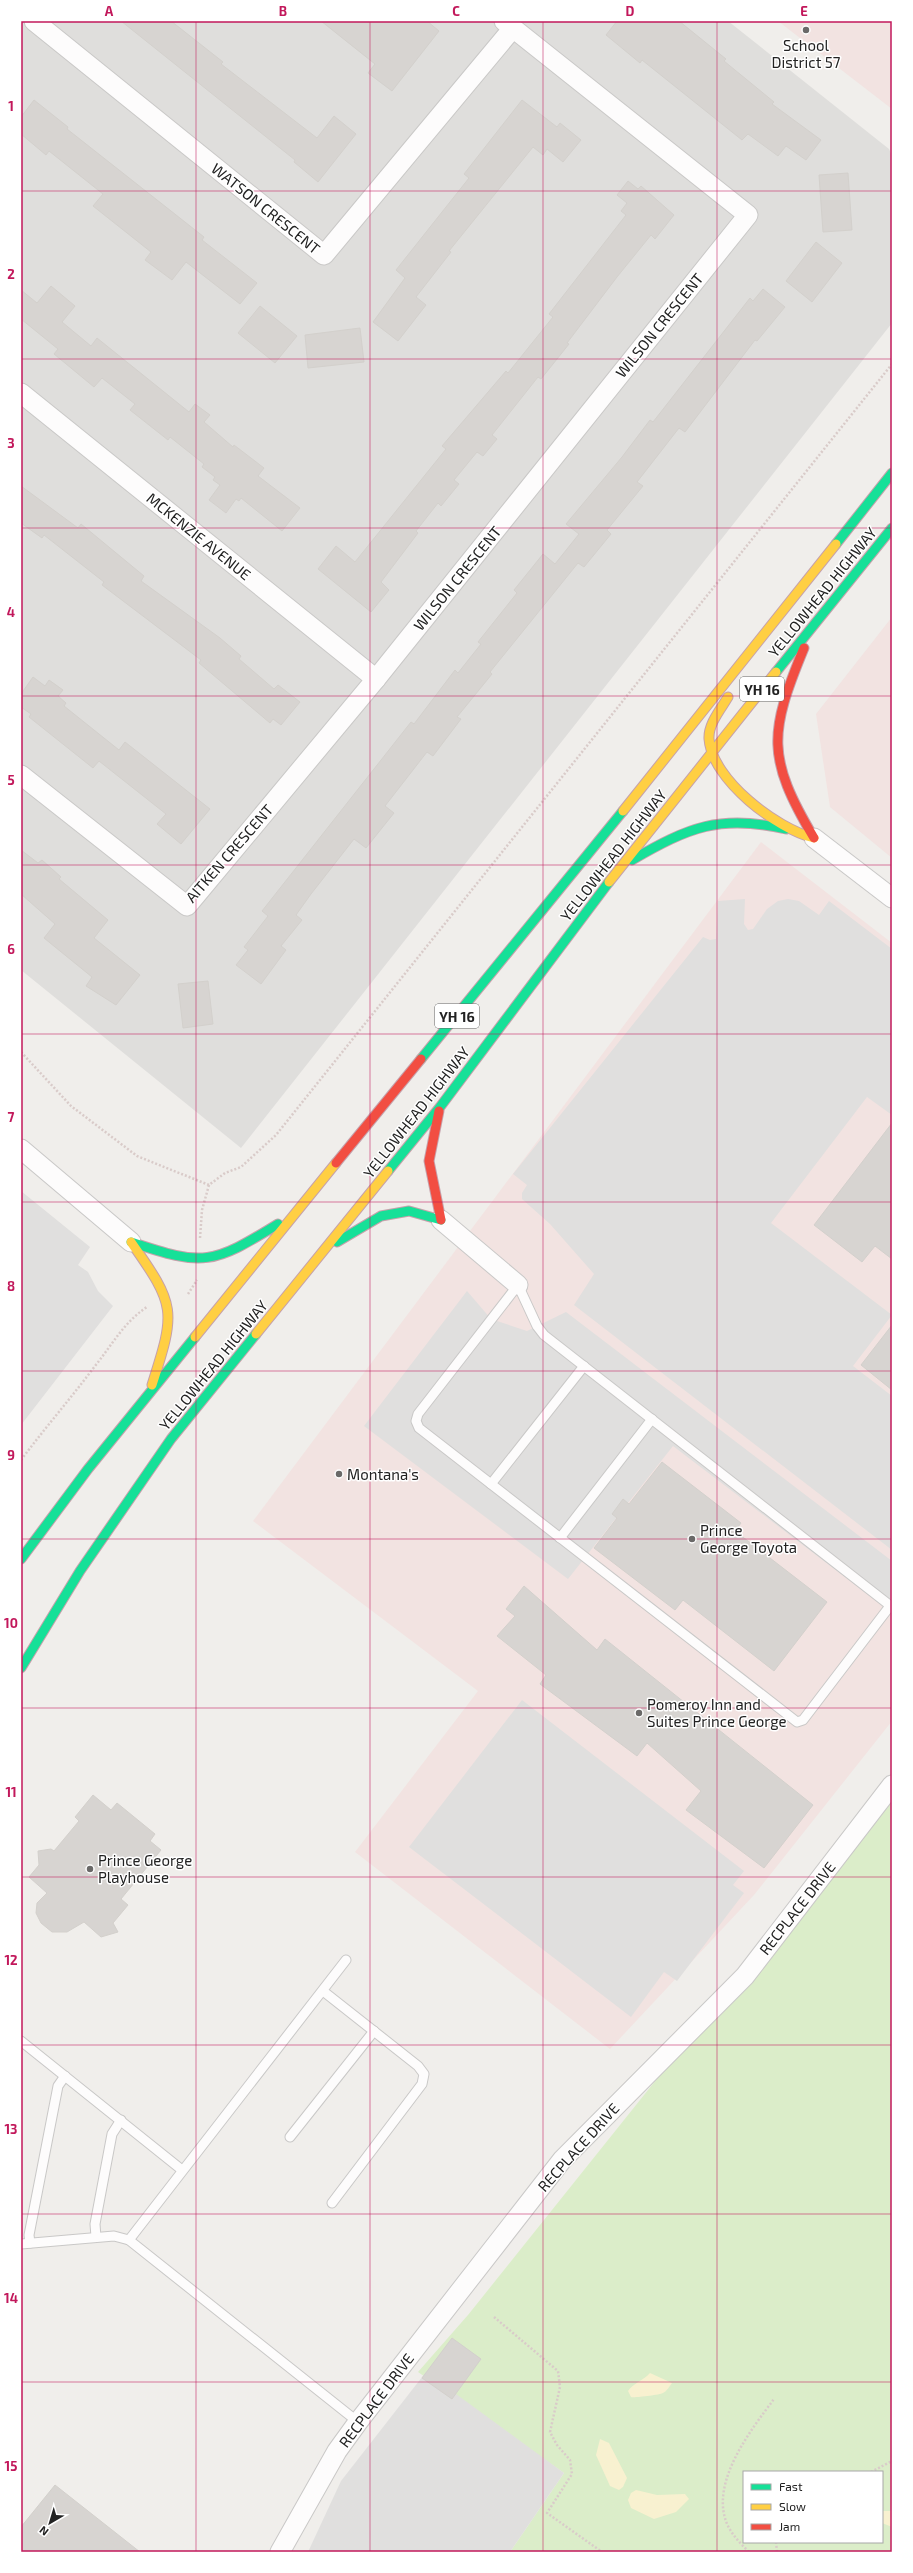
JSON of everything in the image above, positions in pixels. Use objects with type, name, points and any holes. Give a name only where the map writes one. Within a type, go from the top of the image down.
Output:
[{"type":"highway","name":"YELLOWHEAD HIGHWAY","points":[[21,1559],[55,1510],[756,646],[892,473]]},
{"type":"highway","name":"YELLOWHEAD HIGHWAY","points":[[21,1668],[80,1571],[154,1462],[440,1107],[620,867],[892,528]]},
{"type":"highway","points":[[813,626],[779,717],[776,736],[787,785],[794,804],[814,838]]},
{"type":"highway","points":[[756,646],[712,727],[709,738],[711,752],[737,788],[790,830]]},
{"type":"highway","points":[[620,867],[695,826],[716,822],[772,825],[814,838]]},
{"type":"highway","points":[[440,1107],[429,1160],[434,1194],[441,1220]]},
{"type":"highway","points":[[321,1253],[381,1216],[409,1211],[441,1220]]},
{"type":"highway","points":[[131,1242],[176,1258],[199,1261],[211,1260],[247,1243],[293,1215]]},
{"type":"highway","points":[[131,1242],[158,1282],[167,1300],[166,1341],[149,1395]]},
{"type":"street","name":"WATSON CRESCENT","points":[[34,21],[324,255],[508,24]]},
{"type":"street","name":"WILSON CRESCENT","points":[[376,679],[748,215],[508,24]]},
{"type":"street","name":"MCKENZIE AVENUE","points":[[21,393],[376,679]]},
{"type":"street","name":"AITKEN CRESCENT","points":[[21,775],[187,906],[376,679]]},
{"type":"street","points":[[814,838],[892,898]]},
{"type":"street","points":[[21,1149],[131,1242]]},
{"type":"street","points":[[441,1220],[518,1285]]},
{"type":"street","name":"RECPLACE DRIVE","points":[[280,2552],[337,2451],[562,2160],[745,1976],[892,1785]]},
{"type":"lane","points":[[518,1285],[537,1326],[584,1366],[891,1606],[803,1720],[797,1722],[419,1428],[416,1421],[418,1414],[518,1285]]},
{"type":"lane","points":[[491,1484],[584,1366]]},
{"type":"lane","points":[[560,1538],[652,1419]]},
{"type":"lane","points":[[129,2240],[346,1960]]},
{"type":"lane","points":[[323,1991],[418,2066],[424,2074],[422,2084],[332,2203]]},
{"type":"lane","points":[[290,2137],[374,2031]]},
{"type":"lane","points":[[21,2041],[182,2170]]},
{"type":"lane","points":[[25,2243],[29,2235],[58,2086],[65,2076]]},
{"type":"lane","points":[[96,2237],[95,2224],[112,2134],[121,2120]]},
{"type":"lane","points":[[25,2243],[114,2236],[129,2240],[358,2422]]},
{"type":"path","points":[[200,1244],[202,1210],[210,1186],[225,1173],[241,1167],[276,1135],[892,364]]},
{"type":"path","points":[[21,1052],[71,1106],[137,1156],[210,1186]]},
{"type":"path","points":[[183,1296],[193,1289],[199,1276]]},
{"type":"path","points":[[21,1460],[98,1364],[121,1330],[136,1314],[154,1303]]},
{"type":"path","points":[[494,2317],[558,2371],[560,2387],[550,2432],[557,2445],[570,2460],[572,2474],[547,2513],[602,2552]]},
{"type":"path","points":[[749,2552],[733,2535],[727,2524],[724,2493],[734,2457],[774,2399]]},
{"type":"path","points":[[873,2471],[892,2462]]},
{"type":"shaded area","points":[[21,21],[728,21],[889,149],[892,156],[892,323],[241,1148],[21,970]]},
{"type":"shaded area","points":[[778,21],[892,21],[892,109]]},
{"type":"shaded area","points":[[892,617],[892,858],[830,807],[816,714]]},
{"type":"shaded area","points":[[761,842],[892,943],[892,1721],[754,1895],[610,2049],[355,1852],[478,1691],[253,1521]]},
{"type":"shaded area","points":[[745,899],[744,924],[748,930],[753,929],[767,909],[778,901],[788,899],[799,901],[819,915],[829,901],[892,949],[892,1115],[867,1097],[771,1223],[892,1315],[853,1366],[892,1396],[892,1550],[574,1305],[594,1274],[550,1224],[522,1199],[522,1193],[527,1185],[513,1174],[703,937],[710,940],[716,939],[718,901]]},
{"type":"shaded area","points":[[21,1191],[90,1247],[78,1265],[88,1272],[98,1291],[113,1306],[21,1425]]},
{"type":"shaded area","points":[[467,1291],[491,1319],[527,1331],[566,1312],[892,1561],[892,1613],[673,1446],[568,1579],[364,1426]]},
{"type":"shaded area","points":[[522,1700],[744,1871],[733,1885],[744,1893],[677,1981],[664,1972],[631,2017],[409,1847]]},
{"type":"shaded area","points":[[426,2372],[564,2473],[510,2552],[308,2552],[341,2481]]},
{"type":"green space","points":[[892,1785],[892,2552],[510,2552],[564,2473],[418,2372],[468,2315]]},
{"type":"sand","points":[[650,2373],[672,2383],[663,2393],[657,2395],[631,2397],[628,2391],[630,2388]]},
{"type":"sand","points":[[600,2439],[609,2443],[627,2478],[623,2487],[619,2490],[610,2486],[596,2455]]},
{"type":"sand","points":[[636,2490],[657,2495],[685,2494],[689,2499],[676,2512],[654,2519],[631,2508],[628,2500],[631,2493]]},
{"type":"sand","points":[[883,2511],[892,2511],[892,2527],[883,2523]]},
{"type":"building","points":[[121,21],[171,21],[223,62],[221,64],[317,138],[334,116],[356,134],[318,182],[294,162],[295,160]]},
{"type":"building","points":[[321,21],[427,21],[439,31],[392,91],[368,73],[375,64]]},
{"type":"building","points":[[617,21],[679,21],[726,59],[724,61],[774,102],[772,104],[821,140],[806,160],[786,146],[778,156],[748,134],[742,140],[642,60],[640,63],[606,35]]},
{"type":"building","points":[[34,100],[68,127],[67,129],[204,237],[202,240],[257,283],[240,304],[186,262],[172,280],[145,260],[151,252],[93,206],[103,194],[49,151],[46,155],[21,134],[21,117]]},
{"type":"building","points":[[522,100],[557,127],[560,123],[581,140],[563,162],[547,149],[543,155],[533,147],[449,251],[451,252],[416,297],[426,305],[398,341],[373,322],[405,278],[396,270],[469,178],[464,174]]},
{"type":"building","points":[[848,173],[852,230],[823,232],[819,175]]},
{"type":"building","points":[[628,181],[638,189],[641,186],[674,215],[655,239],[651,235],[617,277],[567,343],[569,344],[541,379],[538,377],[492,435],[497,439],[483,456],[477,452],[454,480],[459,484],[441,506],[438,503],[416,531],[418,533],[381,582],[389,590],[371,612],[318,569],[336,546],[355,562],[446,449],[442,446],[506,371],[508,373],[553,317],[549,314],[626,215],[621,211],[627,203],[617,195]]},
{"type":"building","points":[[816,242],[842,263],[812,302],[786,281]]},
{"type":"building","points":[[51,286],[75,306],[62,322],[91,346],[97,338],[189,412],[195,404],[210,415],[204,422],[233,447],[234,445],[264,468],[258,476],[300,508],[282,531],[241,498],[239,501],[236,499],[226,513],[209,500],[220,485],[213,480],[215,477],[202,467],[204,464],[170,437],[168,440],[130,410],[135,404],[102,378],[94,387],[54,354],[58,349],[21,319],[21,290],[37,303]]},
{"type":"building","points":[[763,289],[785,307],[757,341],[755,340],[685,432],[679,428],[637,482],[643,486],[607,530],[611,534],[584,567],[578,563],[490,672],[492,674],[457,717],[461,719],[433,756],[427,752],[385,806],[394,813],[366,848],[354,839],[311,894],[296,915],[302,920],[281,946],[286,950],[261,984],[236,965],[248,950],[244,947],[268,916],[262,911],[411,722],[414,724],[455,670],[458,673],[481,644],[478,642],[517,593],[514,590],[543,554],[555,564],[579,534],[566,524],[622,457],[650,420],[653,422],[750,298],[753,301]]},
{"type":"building","points":[[260,306],[297,336],[275,363],[238,333]]},
{"type":"building","points":[[360,328],[364,362],[308,368],[305,335]]},
{"type":"building","points":[[21,486],[78,528],[81,524],[144,576],[141,581],[220,638],[241,656],[239,659],[274,689],[278,685],[300,702],[281,725],[273,719],[270,723],[199,663],[201,660],[102,585],[104,582],[44,535],[42,538],[21,523]]},
{"type":"building","points":[[33,677],[45,686],[49,680],[63,690],[58,696],[66,703],[64,706],[119,750],[125,742],[210,809],[181,844],[157,824],[166,814],[99,761],[93,768],[29,717],[31,714],[21,707],[21,694]]},
{"type":"building","points":[[21,850],[38,863],[42,860],[61,877],[59,879],[108,920],[94,938],[140,975],[116,1005],[86,986],[92,977],[44,938],[55,924],[21,894]]},
{"type":"building","points":[[208,981],[213,1024],[183,1028],[178,984]]},
{"type":"building","points":[[892,1123],[892,1259],[875,1246],[862,1262],[814,1225]]},
{"type":"building","points":[[892,1325],[892,1390],[861,1365]]},
{"type":"building","points":[[662,1462],[741,1523],[735,1531],[827,1602],[774,1671],[683,1600],[675,1610],[594,1548],[617,1518],[612,1514],[623,1499],[629,1504]]},
{"type":"building","name":"Pomeroy Inn and Suites Prince George","points":[[524,1586],[597,1650],[605,1639],[813,1805],[764,1868],[686,1810],[701,1791],[647,1743],[637,1756],[540,1684],[546,1675],[497,1636],[515,1616],[506,1609]]},
{"type":"building","name":"Prince George Playhouse","points":[[93,1795],[111,1810],[117,1803],[155,1834],[150,1841],[161,1850],[121,1899],[128,1905],[113,1923],[118,1932],[101,1937],[84,1922],[67,1932],[52,1932],[41,1923],[36,1913],[37,1903],[47,1893],[29,1877],[39,1865],[38,1851],[51,1849],[54,1851],[79,1821],[75,1817]]},
{"type":"building","points":[[452,2338],[481,2359],[452,2399],[422,2378]]},
{"type":"building","points":[[55,2485],[140,2552],[21,2552],[21,2527]]},
{"type":"traffic: fast","points":[[836,544],[892,473]]},
{"type":"traffic: fast","points":[[776,672],[892,528]]},
{"type":"traffic: fast","points":[[421,1059],[623,811]]},
{"type":"traffic: fast","points":[[632,860],[671,839],[706,826],[742,823],[786,829]]},
{"type":"traffic: fast","points":[[388,1171],[440,1107],[609,882]]},
{"type":"traffic: fast","points":[[337,1242],[381,1216],[409,1211],[441,1220]]},
{"type":"traffic: fast","points":[[131,1242],[176,1255],[192,1258],[208,1257],[222,1254],[238,1247],[278,1224]]},
{"type":"traffic: fast","points":[[21,1668],[80,1571],[171,1439],[256,1334]]},
{"type":"traffic: fast","points":[[21,1559],[88,1469],[195,1337]]},
{"type":"traffic: slow","points":[[623,811],[836,544]]},
{"type":"traffic: slow","points":[[609,882],[776,672]]},
{"type":"traffic: slow","points":[[728,697],[716,717],[709,733],[713,755],[721,770],[734,786],[765,814],[799,833],[814,838]]},
{"type":"traffic: slow","points":[[195,1337],[336,1163]]},
{"type":"traffic: slow","points":[[256,1334],[388,1171]]},
{"type":"traffic: slow","points":[[131,1242],[157,1281],[164,1296],[167,1309],[168,1324],[165,1340],[152,1385]]},
{"type":"traffic: jam","points":[[804,648],[784,702],[779,724],[778,744],[781,765],[787,786],[798,810],[814,838]]},
{"type":"traffic: jam","points":[[336,1163],[421,1059]]},
{"type":"traffic: jam","points":[[439,1111],[429,1161],[441,1220]]},
{"type":"place","name":"School District 57","points":[[806,30]]},
{"type":"place","name":"Montana's","points":[[339,1474]]},
{"type":"place","name":"Prince George Toyota","points":[[692,1539]]},
{"type":"place","name":"Pomeroy Inn and Suites Prince George","points":[[639,1713]]},
{"type":"place","name":"Prince George Playhouse","points":[[90,1869]]}]
